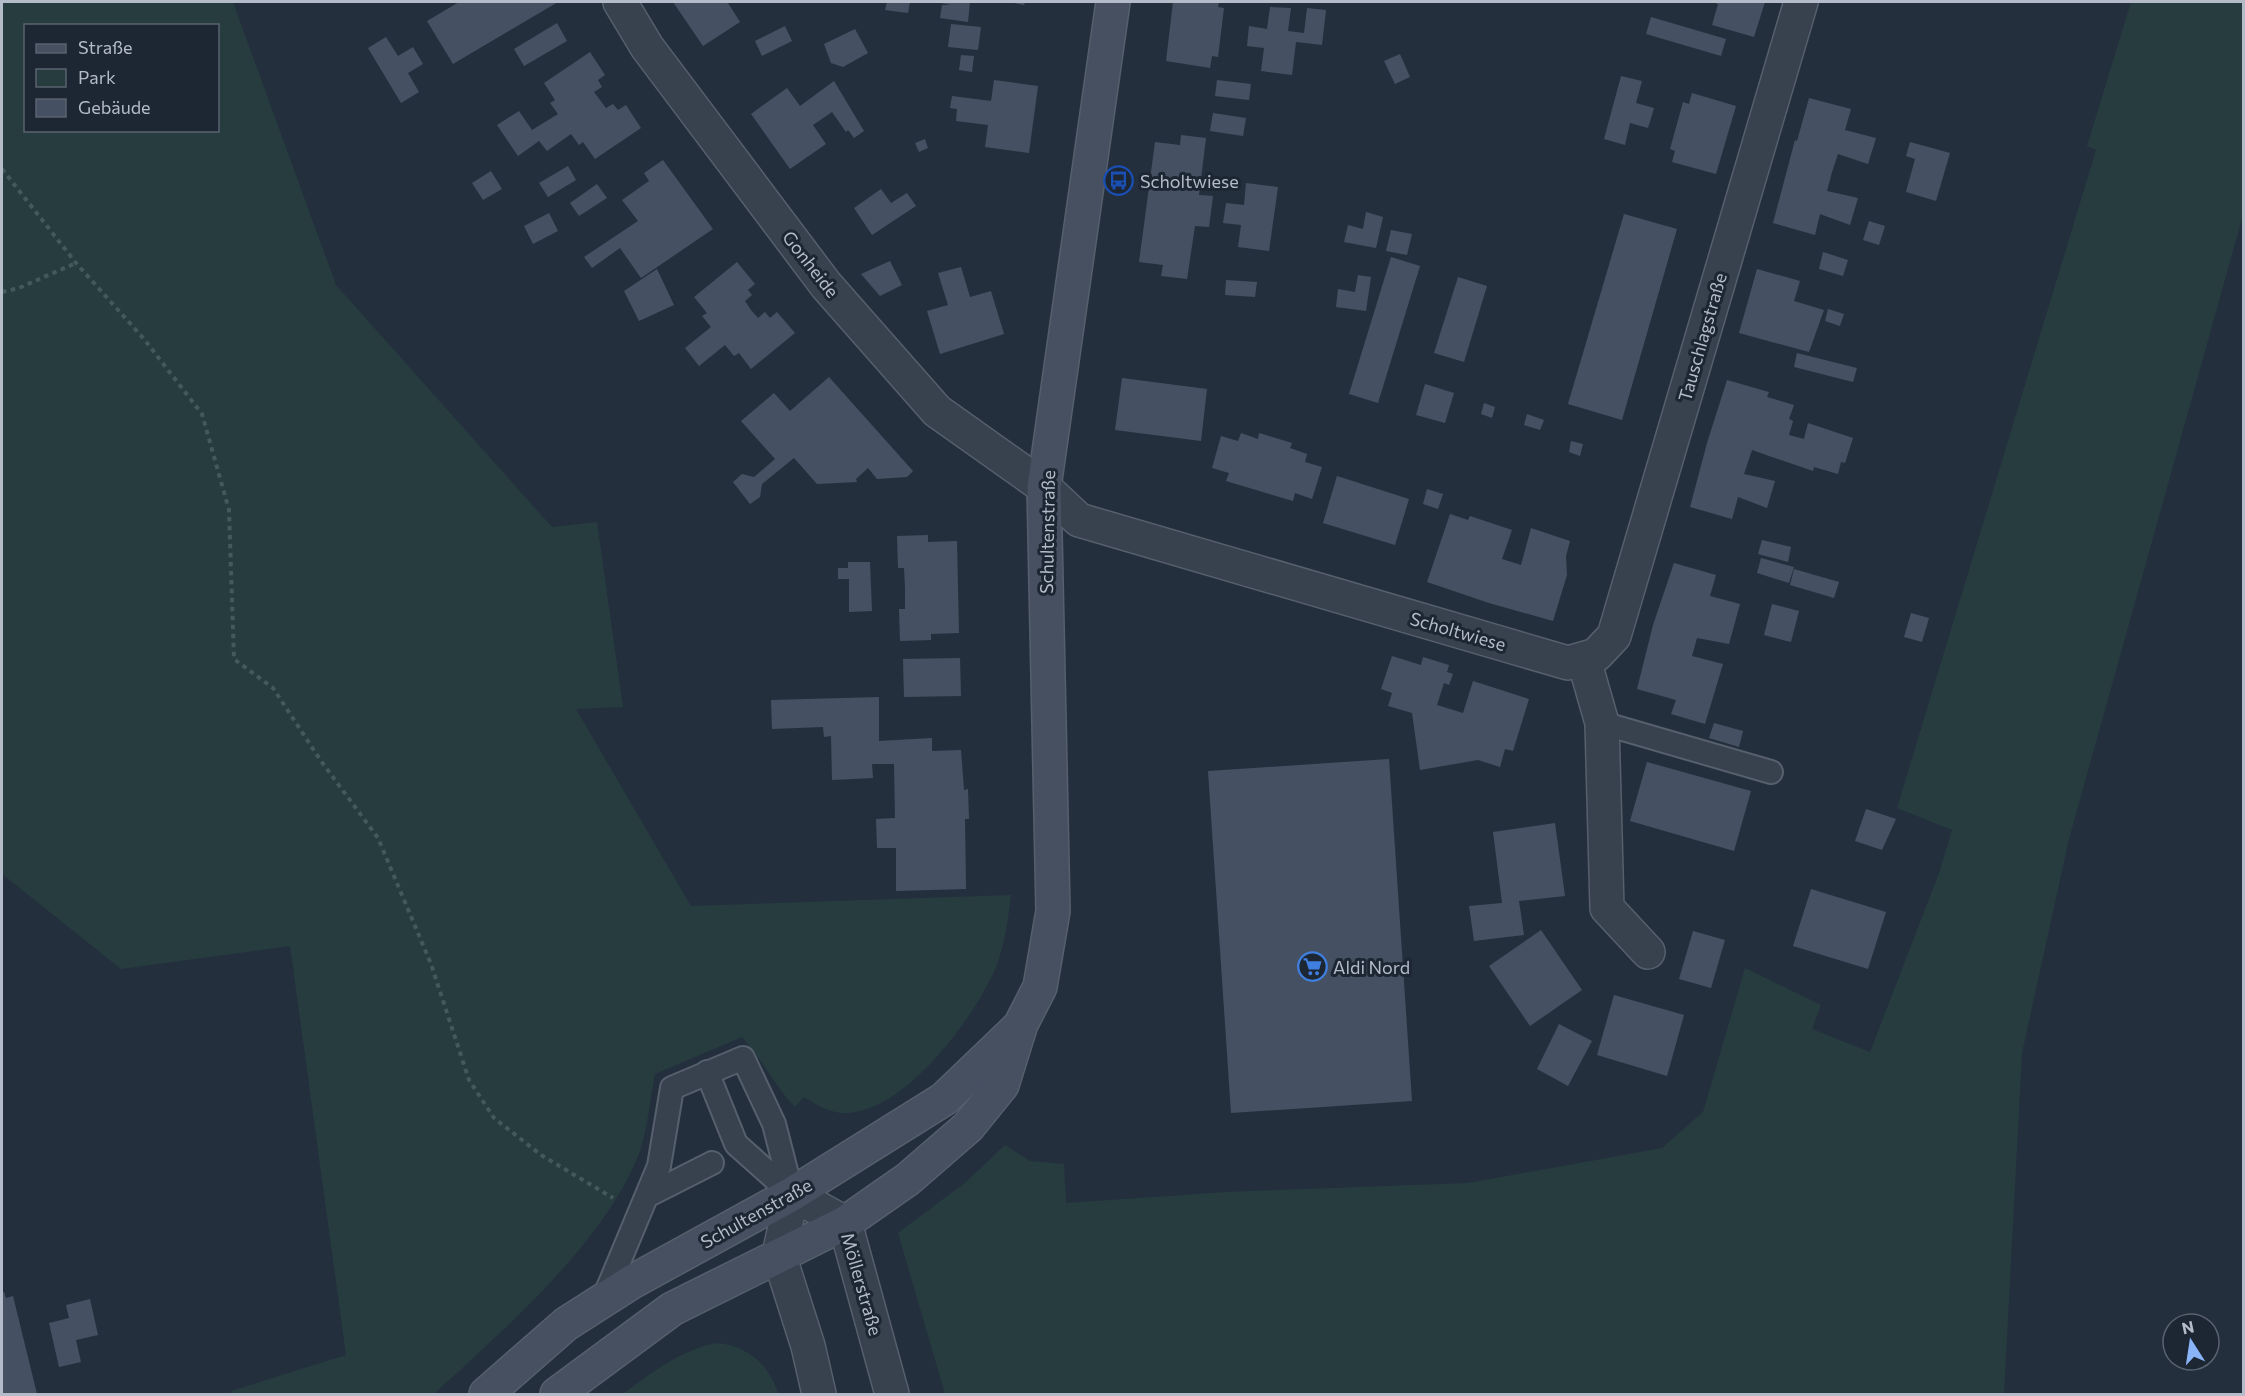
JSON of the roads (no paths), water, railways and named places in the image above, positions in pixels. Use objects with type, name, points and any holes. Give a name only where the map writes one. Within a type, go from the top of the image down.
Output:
[{"type":"main road","name":"Schultenstraße","points":[[557,1395],[672,1309],[845,1223],[908,1179],[968,1127],[1002,1085],[1021,1024],[1040,987],[1053,911],[1044,487],[1113,2]]},
{"type":"main road","name":"Schultenstraße","points":[[486,1395],[566,1324],[603,1300],[792,1194],[944,1099],[1021,1024]]},
{"type":"street","name":"Gonheide","points":[[620,2],[647,47],[826,285],[937,411],[1044,487]]},
{"type":"street","name":"Tauschlagstraße","points":[[1584,660],[1596,655],[1614,636],[1801,2]]},
{"type":"street","name":"Scholtwiese","points":[[1044,487],[1079,520],[1568,663],[1584,660]]},
{"type":"street","points":[[1584,660],[1602,723],[1607,908],[1648,952]]},
{"type":"street","points":[[792,1194],[779,1255],[808,1346],[819,1395]]},
{"type":"street","name":"Möllerstraße","points":[[792,1194],[845,1223],[892,1395]]},
{"type":"lane","points":[[1602,723],[1771,772]]},
{"type":"lane","points":[[603,1300],[659,1166],[672,1088],[743,1058],[774,1124],[792,1194]]},
{"type":"lane","points":[[707,1072],[736,1144],[792,1194]]},
{"type":"lane","points":[[645,1203],[712,1163]]},
{"type":"place","name":"Scholtwiese","points":[[1119,181]]},
{"type":"place","name":"Aldi Nord","points":[[1312,967]]}]
